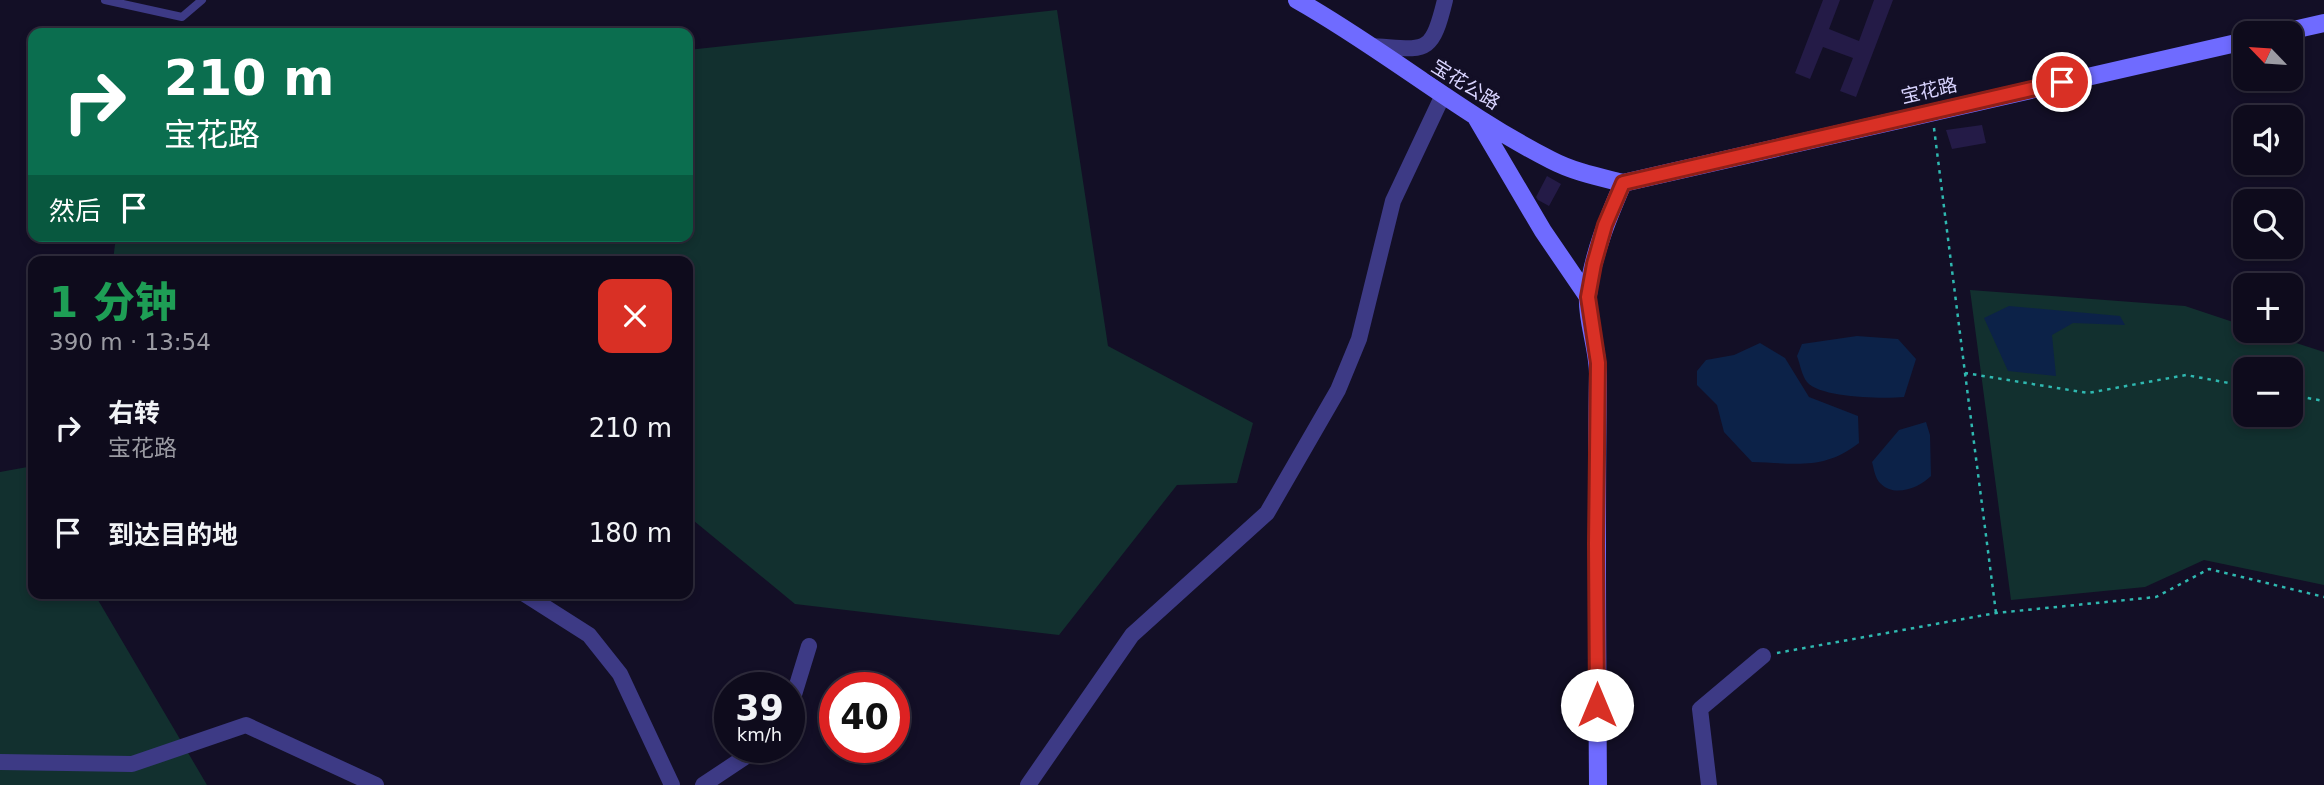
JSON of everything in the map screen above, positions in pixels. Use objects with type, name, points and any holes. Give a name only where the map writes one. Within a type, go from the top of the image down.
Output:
[{"type":"street","name":"宝花公路","points":[[1297,0],[1443,95],[1552,161],[1586,174],[1623,183]]},
{"type":"street","points":[[1370,46],[1416,49],[1432,41],[1438,30],[1445,0]]},
{"type":"street","points":[[2303,28],[2324,23]]},
{"type":"street","name":"宝花路","points":[[1623,183],[2233,44]]},
{"type":"street","points":[[1028,785],[1132,635],[1267,513],[1343,377],[1359,339],[1393,201],[1443,95]]},
{"type":"street","points":[[1475,115],[1543,231],[1588,297]]},
{"type":"street","points":[[1598,785],[1598,363],[1588,297],[1605,225],[1623,183]]},
{"type":"street","points":[[532,599],[589,635],[620,674],[672,785]]},
{"type":"street","points":[[801,672],[809,646]]},
{"type":"street","points":[[1709,785],[1700,709],[1763,656]]},
{"type":"street","points":[[0,762],[132,764],[246,725],[376,785]]},
{"type":"street","points":[[704,785],[736,763]]},
{"type":"lane","points":[[105,0],[182,17],[202,0]]},
{"type":"path","points":[[1932,111],[1996,613]]},
{"type":"path","points":[[1965,373],[2088,393],[2186,374],[2233,384]]},
{"type":"path","points":[[2303,397],[2324,401]]},
{"type":"path","points":[[1763,656],[1996,613],[2157,597],[2209,569],[2324,597]]},
{"type":"green space","points":[[1057,10],[1108,346],[1253,423],[1237,483],[1177,485],[1059,635],[795,604],[693,520],[693,256],[114,256],[115,242],[693,242],[693,49]]},
{"type":"green space","points":[[1970,290],[2185,306],[2233,322],[2233,343],[2296,343],[2324,352],[2324,585],[2204,560],[2145,587],[2011,600]]},
{"type":"green space","points":[[28,467],[28,599],[99,599],[207,785],[0,785],[0,472]]},
{"type":"water","points":[[2009,306],[2120,316],[2125,325],[2073,323],[2052,335],[2056,376],[2008,371],[1984,318]]},
{"type":"water","points":[[1857,336],[1898,339],[1916,359],[1904,397],[1838,394],[1814,387],[1807,382],[1797,356],[1802,344]]},
{"type":"water","points":[[1760,343],[1785,358],[1809,397],[1858,416],[1859,443],[1846,452],[1821,462],[1752,462],[1724,432],[1717,405],[1697,385],[1697,371],[1706,360],[1734,355]]},
{"type":"water","points":[[1926,422],[1930,435],[1931,476],[1920,484],[1899,491],[1880,483],[1872,462],[1899,430]]},
{"type":"building","points":[[1823,0],[1840,0],[1829,29],[1859,41],[1874,0],[1893,0],[1856,97],[1840,91],[1853,58],[1823,47],[1810,79],[1795,73]]},
{"type":"building","points":[[1982,125],[1986,143],[1952,149],[1946,130]]},
{"type":"building","points":[[1547,176],[1561,184],[1549,206],[1536,197]]},
{"type":"route","points":[[1597,705],[1598,363],[1588,297],[1605,225],[1623,183],[2062,82]]}]
